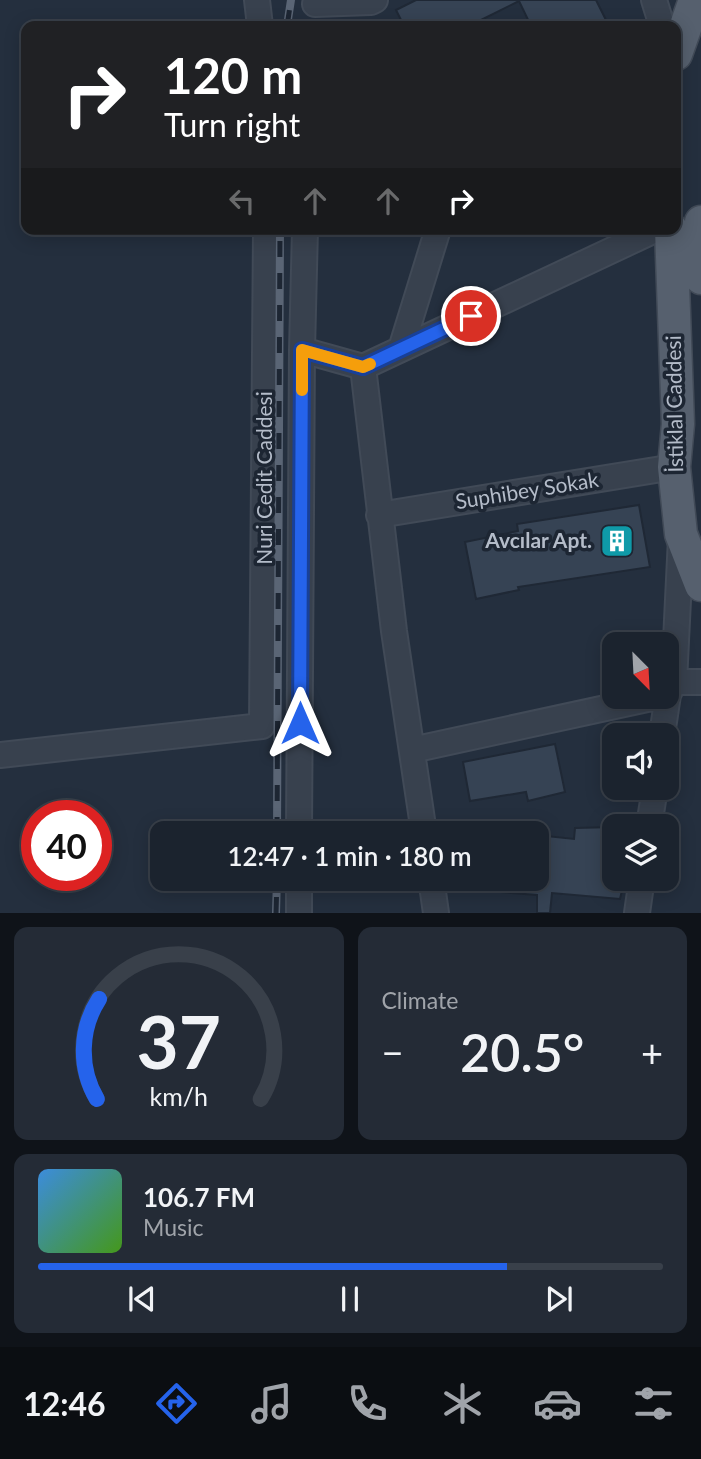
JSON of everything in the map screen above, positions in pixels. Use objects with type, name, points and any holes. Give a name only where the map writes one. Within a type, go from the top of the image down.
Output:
[{"type":"main road","points":[[681,40],[695,0]]},
{"type":"main road","points":[[701,222],[701,278]]},
{"type":"main road","name":"İstiklal Caddesi","points":[[671,235],[678,424],[674,467],[681,534],[700,576]]},
{"type":"street","points":[[257,0],[259,21]]},
{"type":"street","points":[[314,10],[375,0]]},
{"type":"street","points":[[654,0],[660,21]]},
{"type":"street","name":"Nuri Cedit Caddesi","points":[[0,755],[262,726],[266,235]]},
{"type":"street","name":"Nuri Cedit Caddesi","points":[[299,821],[305,235]]},
{"type":"street","points":[[401,349],[436,235]]},
{"type":"street","points":[[302,350],[363,367],[644,235]]},
{"type":"street","points":[[363,367],[379,515],[422,821]]},
{"type":"street","name":"Suphibey Sokak","points":[[379,515],[674,467]]},
{"type":"street","points":[[672,632],[681,534]]},
{"type":"street","points":[[679,688],[701,682]]},
{"type":"street","points":[[412,750],[602,707]]},
{"type":"street","points":[[299,891],[299,913]]},
{"type":"street","points":[[433,891],[436,913]]},
{"type":"street","points":[[637,913],[640,891]]},
{"type":"building","points":[[416,0],[596,0],[606,21],[529,21],[519,1],[479,21],[402,21],[396,10]]},
{"type":"building","points":[[639,505],[650,567],[518,587],[519,590],[476,599],[465,542],[518,531],[517,524]]},
{"type":"building","points":[[555,744],[565,792],[528,801],[526,792],[470,801],[463,762]]},
{"type":"building","points":[[602,827],[602,891],[622,891],[620,899],[552,893],[550,913],[537,913],[537,895],[488,891],[549,891],[549,836],[574,839],[575,828]]},
{"type":"railway","points":[[288,21],[291,0]]},
{"type":"railway","points":[[277,821],[280,235]]},
{"type":"railway","points":[[276,913],[277,891]]},
{"type":"slow traffic","points":[[302,390],[302,350],[363,367],[370,364]]},
{"type":"place","name":"Avcılar Apt.","points":[[617,541]]},
{"type":"route","points":[[300,723],[302,350],[363,367],[471,316]]}]
